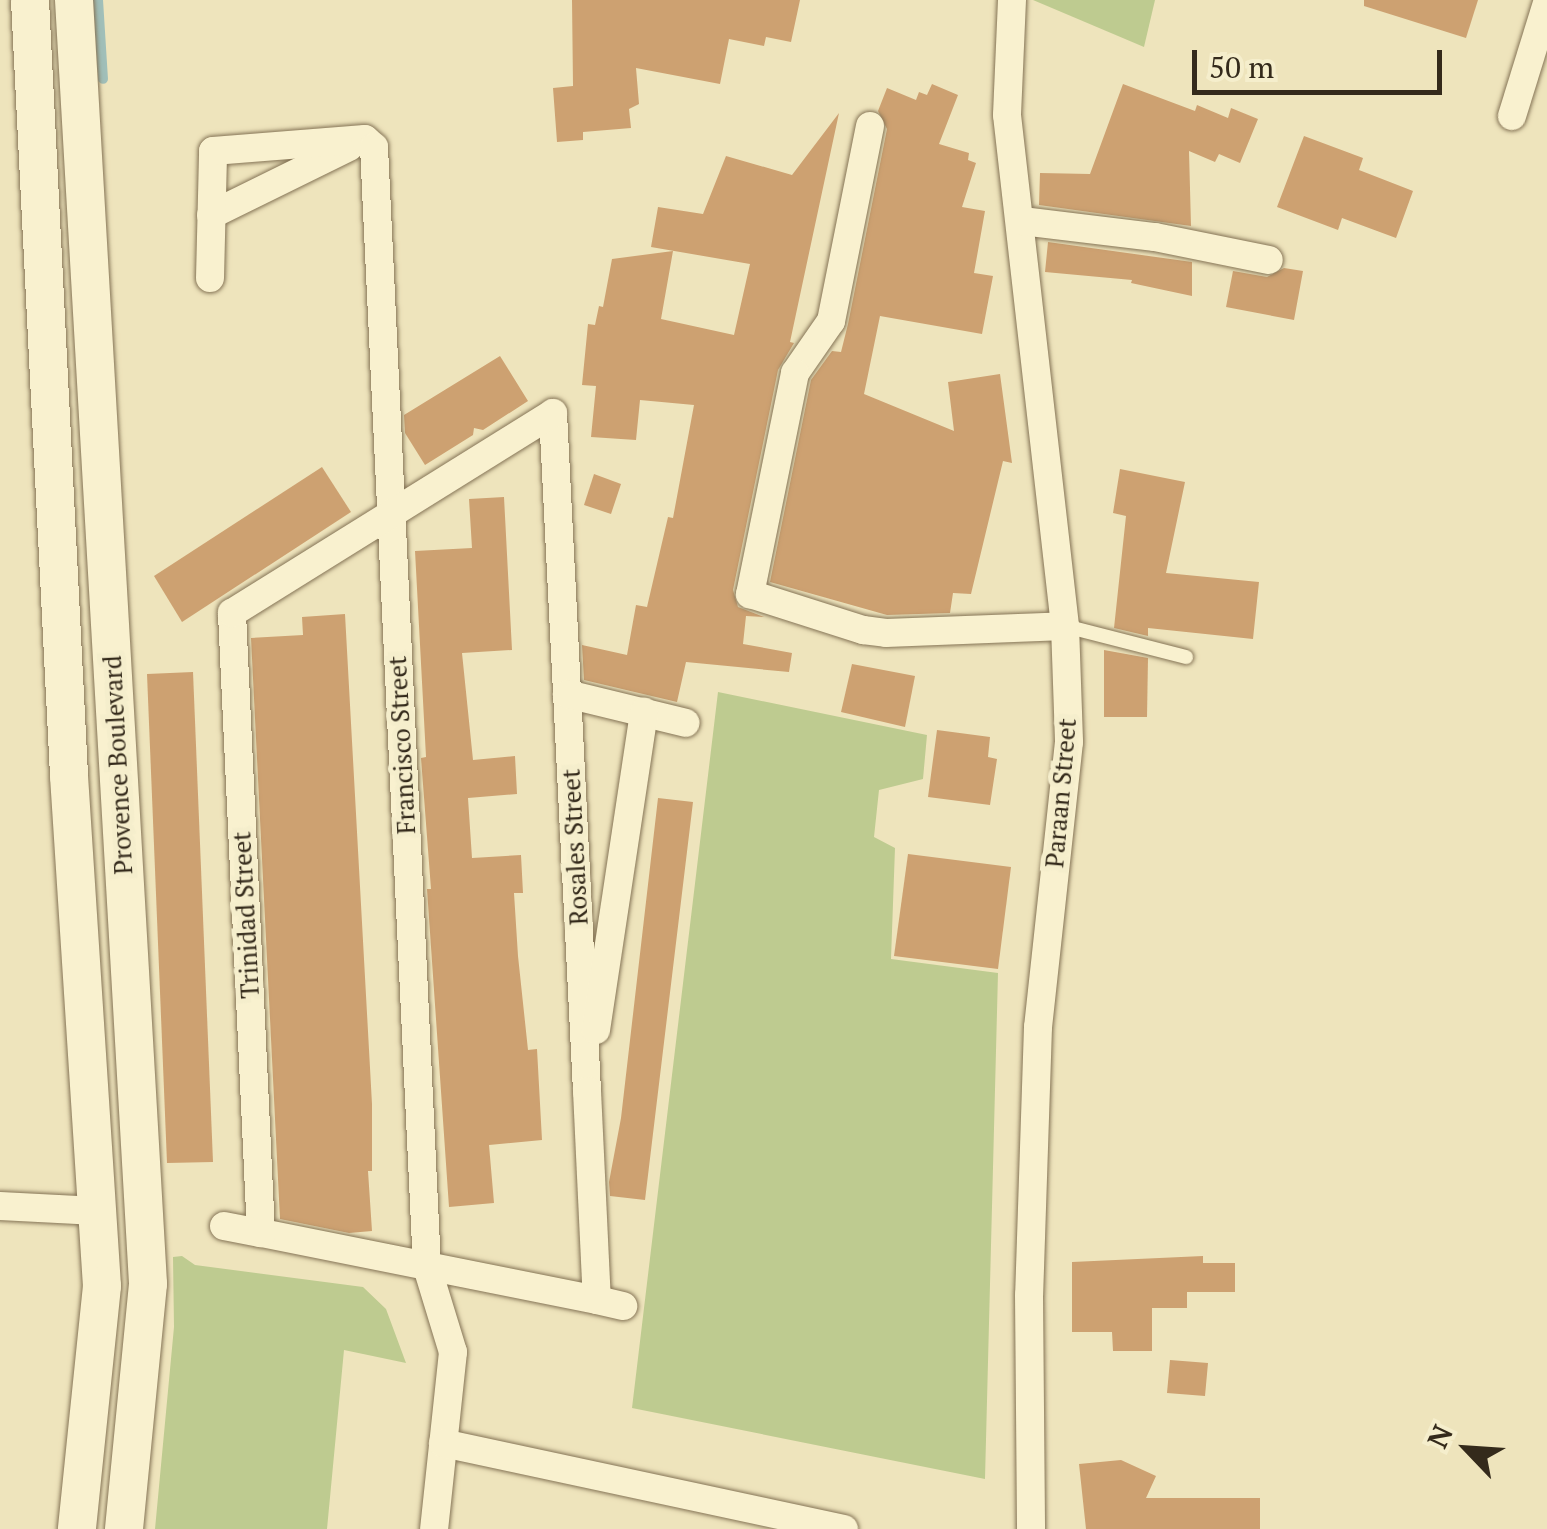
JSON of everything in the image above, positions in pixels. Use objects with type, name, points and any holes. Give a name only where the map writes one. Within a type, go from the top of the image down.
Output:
[{"type":"street","name":"Provence Boulevard","points":[[30,0],[69,776],[102,1286],[77,1529]]},
{"type":"street","name":"Provence Boulevard","points":[[74,0],[148,1284],[124,1529]]},
{"type":"street","name":"Paraan Street","points":[[1012,0],[1007,115],[1066,626],[1069,742],[1038,1046],[1028,1295],[1031,1529]]},
{"type":"street","points":[[1512,116],[1540,53],[1547,3]]},
{"type":"street","points":[[870,126],[831,321],[796,373],[750,594],[848,626],[886,633],[1066,626]]},
{"type":"street","points":[[210,278],[213,151],[365,139]]},
{"type":"street","points":[[211,216],[365,139]]},
{"type":"street","name":"Francisco Street","points":[[365,139],[374,147],[427,1267],[453,1352],[443,1443]]},
{"type":"street","points":[[1022,221],[1155,237],[1269,260]]},
{"type":"street","name":"Rosales Street","points":[[392,517],[565,409],[567,694],[586,1091],[610,1304],[427,1267]]},
{"type":"street","name":"Trinidad Street","points":[[260,1233],[232,613],[392,517]]},
{"type":"street","points":[[567,694],[686,723]]},
{"type":"street","points":[[586,1091],[644,712]]},
{"type":"street","points":[[0,1206],[97,1211]]},
{"type":"street","points":[[224,1226],[427,1267]]},
{"type":"street","points":[[102,1286],[148,1284]]},
{"type":"street","points":[[434,1529],[443,1443],[776,1522],[844,1529]]},
{"type":"lane","points":[[1066,626],[1186,658]]},
{"type":"green space","points":[[1033,0],[1155,0],[1144,47]]},
{"type":"green space","points":[[718,692],[927,735],[923,779],[879,790],[874,837],[895,848],[891,959],[998,973],[985,1479],[632,1408]]},
{"type":"green space","points":[[182,1256],[195,1265],[363,1287],[386,1309],[406,1363],[344,1350],[327,1529],[155,1529],[174,1327],[173,1257]]},
{"type":"building","points":[[572,0],[800,0],[791,42],[766,37],[764,46],[729,39],[720,84],[636,68],[639,104],[629,109],[631,128],[583,132],[583,140],[557,142],[553,88],[573,86]]},
{"type":"building","points":[[1364,0],[1478,0],[1466,38],[1364,6]]},
{"type":"building","points":[[932,84],[958,95],[939,144],[969,153],[968,160],[976,163],[962,207],[985,211],[974,273],[993,276],[982,334],[880,316],[864,394],[954,431],[948,382],[1000,374],[1012,463],[1003,461],[971,594],[953,593],[950,613],[887,615],[770,582],[811,380],[832,351],[841,352],[848,324],[887,129],[878,111],[887,88],[916,100],[919,92],[927,95]]},
{"type":"building","points":[[1123,84],[1195,111],[1197,105],[1228,118],[1231,108],[1258,119],[1240,163],[1219,154],[1215,162],[1189,151],[1191,226],[1039,205],[1040,173],[1090,174]]},
{"type":"building","points":[[839,113],[790,342],[794,343],[778,370],[733,590],[738,607],[764,617],[746,616],[743,644],[792,653],[789,672],[686,662],[677,702],[584,680],[582,645],[627,655],[636,605],[647,607],[668,517],[673,518],[694,405],[640,400],[636,440],[591,437],[596,386],[582,385],[588,324],[595,325],[599,306],[603,307],[612,259],[673,251],[661,319],[734,335],[750,264],[651,247],[658,207],[703,214],[726,156],[792,175]]},
{"type":"building","points":[[1304,136],[1363,158],[1359,170],[1413,191],[1396,238],[1342,218],[1338,230],[1277,207]]},
{"type":"building","points":[[1048,242],[1192,262],[1192,296],[1131,283],[1132,280],[1045,272]]},
{"type":"building","points":[[1284,268],[1303,271],[1294,320],[1226,307],[1233,271],[1267,277]]},
{"type":"building","points":[[500,356],[528,401],[483,430],[474,428],[473,435],[425,465],[405,433],[404,415]]},
{"type":"building","points":[[322,467],[351,512],[182,622],[154,576]]},
{"type":"building","points":[[1120,469],[1185,482],[1166,573],[1259,582],[1253,639],[1148,628],[1148,636],[1114,628],[1126,516],[1113,513]]},
{"type":"building","points":[[594,474],[621,484],[611,514],[584,505]]},
{"type":"building","points":[[504,497],[512,650],[462,653],[473,760],[515,756],[517,794],[468,798],[472,858],[521,855],[523,893],[514,893],[518,956],[528,1050],[537,1049],[542,1140],[489,1145],[494,1203],[449,1207],[427,889],[431,889],[421,758],[426,757],[415,551],[472,548],[469,499]]},
{"type":"building","points":[[345,614],[372,1104],[372,1171],[368,1171],[372,1231],[349,1233],[280,1219],[251,638],[303,635],[302,617]]},
{"type":"building","points":[[1104,650],[1148,658],[1147,717],[1104,717]]},
{"type":"building","points":[[852,664],[915,676],[905,727],[841,712]]},
{"type":"building","points":[[193,672],[213,1162],[167,1163],[147,674]]},
{"type":"building","points":[[937,730],[990,737],[988,757],[997,759],[990,805],[928,797]]},
{"type":"building","points":[[658,798],[693,802],[645,1200],[610,1196],[609,1182],[621,1118]]},
{"type":"building","points":[[908,854],[1011,867],[998,969],[894,956]]},
{"type":"building","points":[[1203,1256],[1203,1263],[1235,1263],[1235,1292],[1187,1292],[1187,1308],[1152,1308],[1152,1351],[1113,1351],[1112,1332],[1072,1332],[1072,1262]]},
{"type":"building","points":[[1170,1360],[1208,1363],[1205,1396],[1167,1393]]},
{"type":"building","points":[[1121,1460],[1156,1476],[1146,1498],[1260,1498],[1260,1529],[1086,1529],[1079,1464]]},
{"type":"waterway","points":[[98,0],[103,79]]}]
